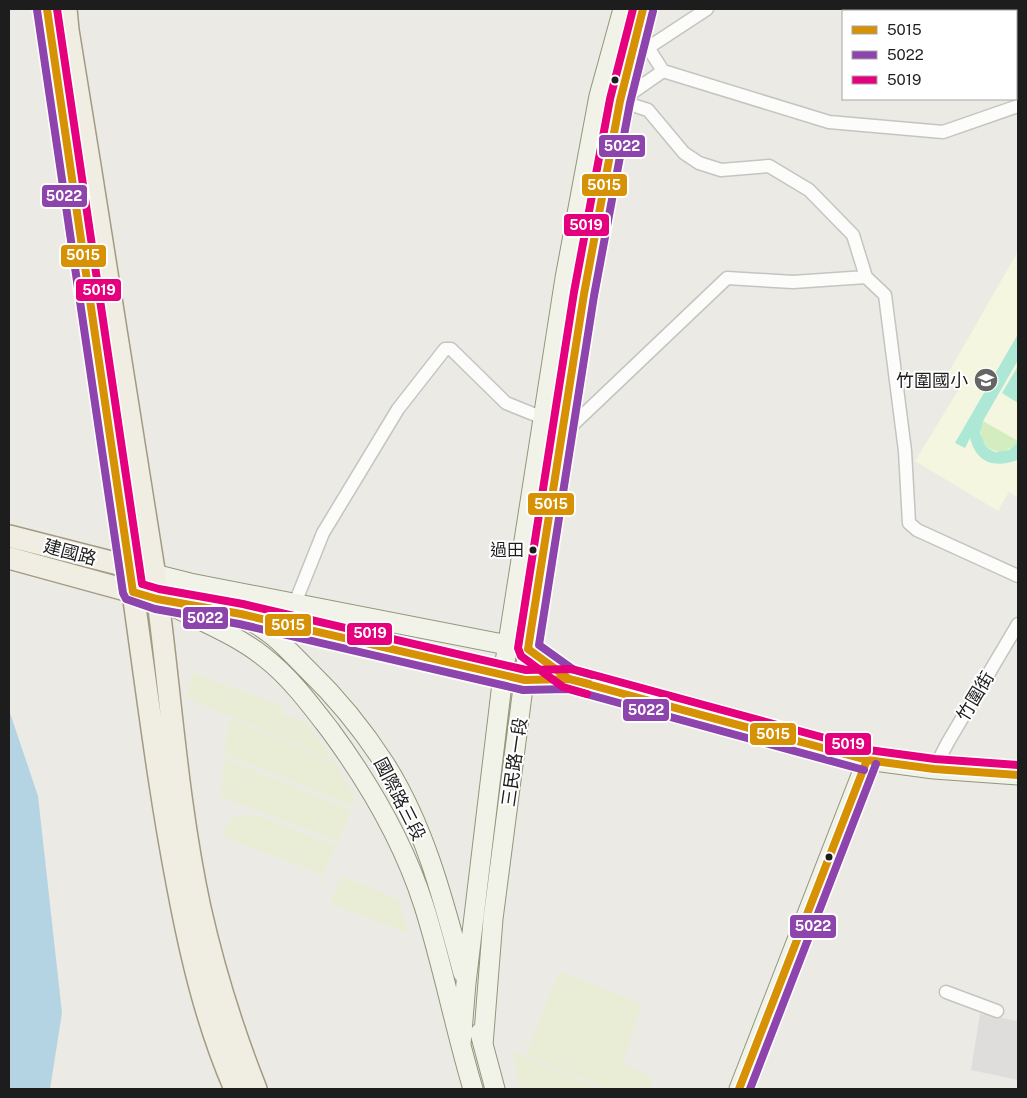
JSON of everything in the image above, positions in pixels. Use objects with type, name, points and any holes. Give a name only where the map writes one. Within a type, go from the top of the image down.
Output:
[{"type":"main road","points":[[47,9],[85,275],[130,567],[167,834],[188,940],[206,1007],[224,1064],[235,1089]]},
{"type":"main road","points":[[66,9],[69,40],[154,574],[185,823],[200,909],[231,1022],[256,1089]]},
{"type":"main road","name":"建國路","points":[[9,536],[154,574]]},
{"type":"main road","name":"建國路","points":[[9,558],[133,592]]},
{"type":"street","name":"三民路一段","points":[[461,1044],[466,983],[503,676],[543,418],[565,278],[598,96],[623,9]]},
{"type":"street","name":"三民路一段","points":[[483,1044],[493,919],[528,649],[584,294],[620,101],[643,9]]},
{"type":"street","points":[[630,59],[707,9]]},
{"type":"street","points":[[637,30],[662,71],[829,122],[943,132],[1018,106]]},
{"type":"street","points":[[620,101],[662,71]]},
{"type":"street","points":[[598,96],[648,110],[684,153],[699,163],[721,170],[769,166],[809,190],[853,235],[866,277],[885,295],[906,451],[909,523],[917,530],[1018,576]]},
{"type":"street","points":[[561,436],[727,278],[793,282],[866,277]]},
{"type":"street","points":[[294,603],[323,533],[398,409],[445,349],[451,349],[506,403],[543,418]]},
{"type":"street","name":"建國路","points":[[154,574],[190,583]]},
{"type":"street","points":[[190,583],[528,649],[569,679]]},
{"type":"street","name":"國際路三段","points":[[190,583],[273,636],[322,684],[346,712],[385,765],[403,796],[421,837],[443,899],[495,1089]]},
{"type":"street","name":"建國路","points":[[133,592],[157,598]]},
{"type":"street","points":[[157,598],[240,614],[503,676],[525,680],[569,679],[867,760],[934,769],[1018,774]]},
{"type":"street","name":"國際路三段","points":[[157,598],[227,632],[264,656],[309,702],[340,744],[368,787],[391,829],[412,874],[424,906],[473,1089]]},
{"type":"street","name":"竹圍街","points":[[934,769],[1018,624]]},
{"type":"street","points":[[739,1089],[867,760]]},
{"type":"street","points":[[946,992],[997,1012]]},
{"type":"shaded area","name":"竹圍國小","points":[[1018,251],[1018,498],[1009,492],[998,511],[915,461],[962,384],[947,375]]},
{"type":"shaded area","points":[[193,673],[283,706],[281,713],[307,723],[333,760],[186,698]]},
{"type":"shaded area","points":[[230,719],[335,763],[355,797],[352,806],[224,754]]},
{"type":"shaded area","points":[[225,758],[351,810],[338,842],[220,796]]},
{"type":"shaded area","points":[[258,815],[336,846],[323,875],[221,836],[232,817]]},
{"type":"shaded area","points":[[341,876],[399,899],[408,934],[330,903]]},
{"type":"shaded area","points":[[559,971],[642,1004],[623,1063],[654,1078],[649,1089],[608,1089],[526,1055]]},
{"type":"shaded area","points":[[980,1014],[1018,1021],[1018,1080],[971,1070]]},
{"type":"shaded area","points":[[512,1051],[601,1089],[520,1089]]},
{"type":"green space","points":[[1018,334],[1018,360],[983,421],[980,433],[985,445],[995,452],[1009,450],[1018,442],[1018,460],[1002,464],[988,462],[977,454],[970,438],[965,448],[955,443]]},
{"type":"green space","points":[[1018,366],[1018,403],[1002,393]]},
{"type":"green space","points":[[983,421],[1018,442],[1004,451],[990,449],[982,438]]},
{"type":"water","points":[[9,710],[38,796],[62,1013],[50,1089],[9,1089]]},
{"type":"transit line","name":"5015","points":[[47,9],[133,592],[157,599],[241,614],[525,680],[569,679],[867,760],[934,769],[1018,775]]},
{"type":"transit line","name":"5019","points":[[57,9],[142,584],[159,589],[243,604],[526,670],[572,669],[869,750],[935,759],[1018,765]]},
{"type":"transit line","name":"5019","points":[[587,694],[563,687],[521,656],[518,648],[574,292],[610,99],[633,9]]},
{"type":"transit line","name":"5015","points":[[589,684],[569,679],[528,649],[584,294],[620,101],[643,9]]},
{"type":"transit line","name":"5022","points":[[37,10],[123,593],[126,599],[155,609],[239,624],[523,690],[568,689],[864,770]]},
{"type":"transit line","name":"5022","points":[[592,675],[574,670],[539,645],[594,296],[630,103],[653,11]]},
{"type":"transit line","name":"5015","points":[[739,1089],[867,760]]},
{"type":"transit line","name":"5022","points":[[750,1089],[876,764]]},
{"type":"place","name":"竹圍國小","points":[[986,380]]},
{"type":"place","name":"過田","points":[[533,550]]}]
